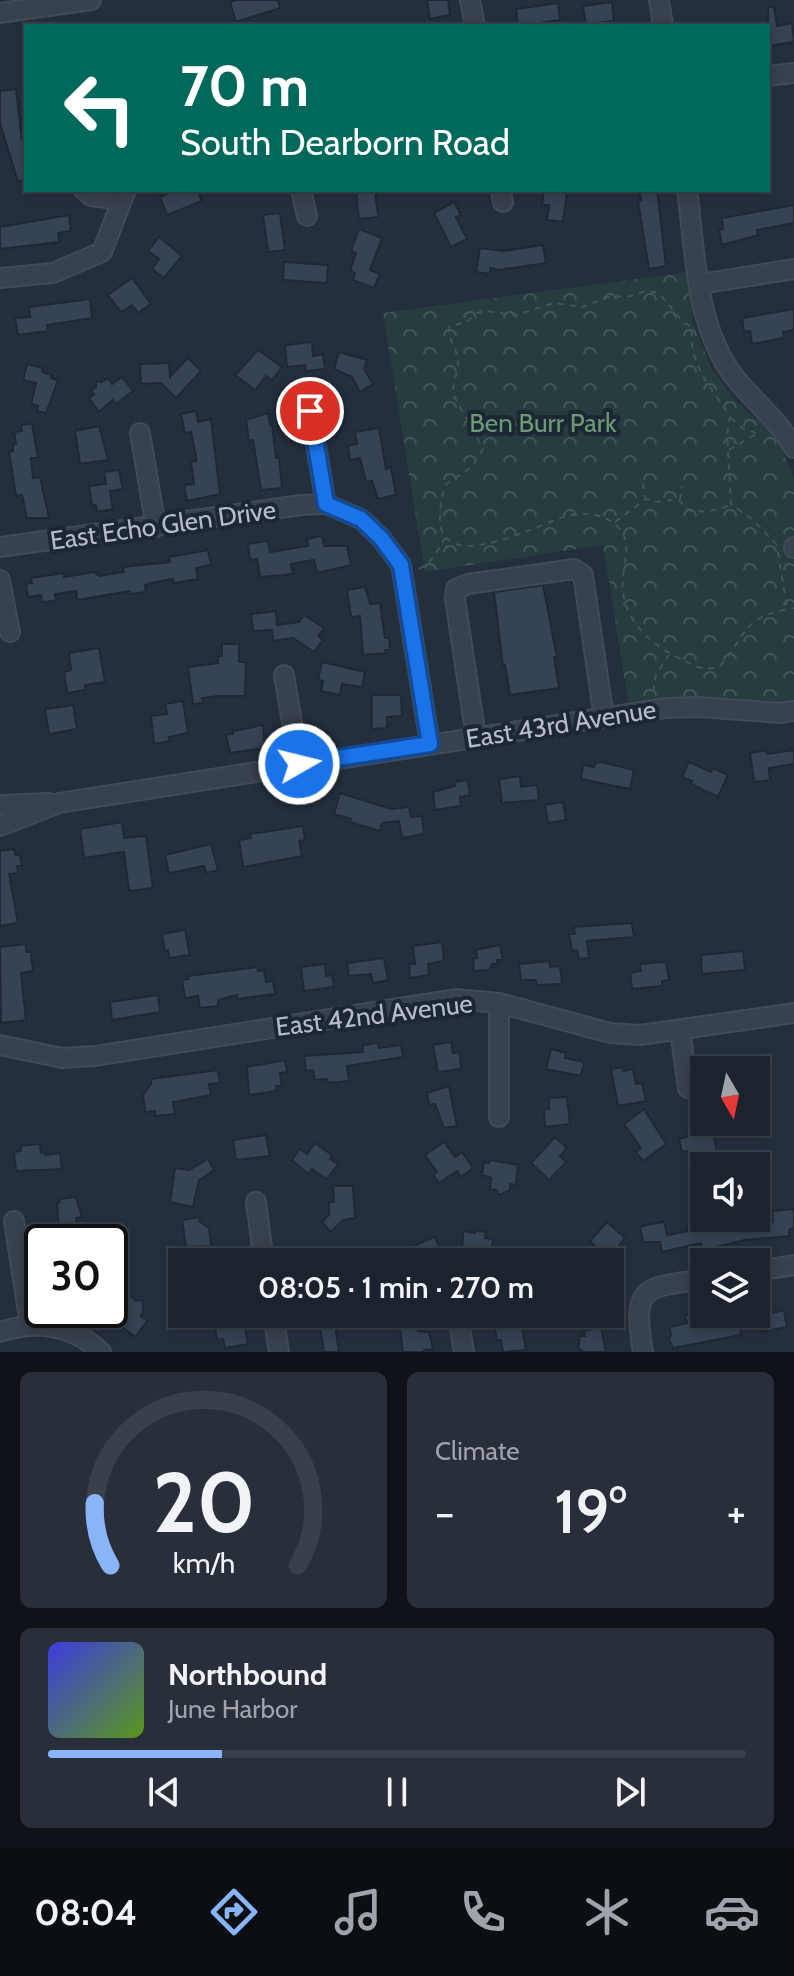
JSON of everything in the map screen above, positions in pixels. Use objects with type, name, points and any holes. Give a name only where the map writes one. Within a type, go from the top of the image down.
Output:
[{"type":"street","points":[[0,13],[31,12],[91,0]]},
{"type":"street","points":[[470,0],[475,24]]},
{"type":"street","points":[[659,0],[663,24]]},
{"type":"street","points":[[770,76],[794,73]]},
{"type":"street","points":[[0,278],[53,273],[102,252],[124,195],[91,196],[86,192]]},
{"type":"street","points":[[301,192],[307,216]]},
{"type":"street","points":[[687,192],[709,328],[726,366],[778,424],[794,448]]},
{"type":"street","points":[[700,284],[794,269]]},
{"type":"street","points":[[310,411],[326,504],[361,519],[381,538],[401,565],[430,744]]},
{"type":"street","points":[[140,433],[156,527]]},
{"type":"street","name":"East Echo Glen Drive","points":[[0,547],[326,504]]},
{"type":"street","points":[[476,737],[457,620],[456,589],[468,584],[527,575],[574,569],[583,575],[604,718]]},
{"type":"street","points":[[0,580],[10,632]]},
{"type":"street","points":[[284,675],[299,764]]},
{"type":"street","name":"East 43rd Avenue","points":[[0,826],[59,803],[665,708],[794,711]]},
{"type":"street","points":[[0,805],[59,803]]},
{"type":"street","name":"East 42nd Avenue","points":[[0,1045],[62,1058],[95,1056],[456,999],[499,1003],[610,1033],[640,1035],[794,1013]]},
{"type":"street","points":[[499,1003],[499,1117]]},
{"type":"street","points":[[680,1030],[688,1088]]},
{"type":"street","points":[[256,1202],[262,1248]]},
{"type":"street","points":[[14,1221],[24,1286]]},
{"type":"street","points":[[770,1269],[794,1265]]},
{"type":"street","points":[[643,1352],[638,1304],[646,1293],[657,1286],[690,1281]]},
{"type":"street","points":[[0,1332],[24,1326]]},
{"type":"street","points":[[61,1328],[72,1331],[101,1352]]},
{"type":"street","points":[[275,1328],[279,1352]]},
{"type":"street","points":[[460,1328],[464,1352]]},
{"type":"path","points":[[757,433],[742,428],[730,417],[698,370],[691,338],[692,327],[683,322],[659,293],[646,291],[627,297],[611,296],[582,307],[554,303],[516,315],[477,313],[468,321],[449,327],[448,336],[458,362],[452,389],[454,396],[483,449],[472,467],[446,484],[440,510],[440,532],[454,543],[483,545],[580,514],[603,517],[614,523],[628,545],[622,591],[630,617],[639,630],[670,654],[702,669],[715,668],[725,659],[750,623],[765,615],[794,608]]},
{"type":"path","points":[[730,417],[731,504]]},
{"type":"path","points":[[728,451],[765,428]]},
{"type":"path","points":[[643,483],[646,499]]},
{"type":"path","points":[[682,487],[680,500],[695,511],[721,509],[731,504]]},
{"type":"path","points":[[614,523],[646,499]]},
{"type":"path","points":[[646,499],[657,502],[680,500]]},
{"type":"path","points":[[731,504],[777,543],[787,609]]},
{"type":"path","points":[[418,570],[428,565],[445,538]]},
{"type":"path","points":[[653,700],[656,675],[670,654]]},
{"type":"green space","name":"Ben Burr Park","points":[[689,272],[694,308],[692,321],[712,369],[735,400],[765,423],[777,438],[794,478],[794,703],[629,706],[603,545],[425,572],[383,313]]},
{"type":"building","points":[[278,0],[280,8],[236,22],[230,2]]},
{"type":"building","points":[[427,0],[448,0],[450,15],[430,19]]},
{"type":"building","points":[[612,2],[614,21],[586,24],[583,6]]},
{"type":"building","points":[[558,3],[560,20],[518,24],[516,9]]},
{"type":"building","points":[[768,7],[774,7],[777,26],[792,23],[794,42],[770,46]]},
{"type":"building","points":[[16,89],[24,145],[24,180],[18,182],[0,123],[0,91]]},
{"type":"building","points":[[172,192],[198,192],[202,201],[167,215],[160,197]]},
{"type":"building","points":[[356,192],[375,192],[378,217],[359,219]]},
{"type":"building","points":[[544,192],[567,193],[563,222],[547,220],[549,205],[542,205]]},
{"type":"building","points":[[639,192],[657,192],[666,266],[649,269],[638,201],[641,200]]},
{"type":"building","points":[[454,202],[461,215],[456,217],[467,239],[451,247],[434,213]]},
{"type":"building","points":[[794,205],[794,223],[757,230],[758,235],[722,245],[719,230],[723,229],[722,218]]},
{"type":"building","points":[[280,213],[285,250],[268,252],[263,215]]},
{"type":"building","points":[[69,215],[71,231],[58,233],[59,242],[0,249],[0,227]]},
{"type":"building","points":[[359,229],[382,238],[370,270],[380,274],[374,288],[353,280],[355,273],[350,271],[356,253],[351,251]]},
{"type":"building","points":[[159,237],[182,256],[164,278],[152,269],[159,259],[148,251]]},
{"type":"building","points":[[543,245],[546,263],[499,270],[490,268],[490,274],[476,272],[480,248],[504,251]]},
{"type":"building","points":[[284,262],[328,265],[327,283],[283,280]]},
{"type":"building","points":[[132,278],[151,304],[138,313],[132,305],[121,312],[108,295]]},
{"type":"building","points":[[90,299],[92,318],[47,325],[48,331],[18,335],[15,318],[30,317],[29,307]]},
{"type":"building","points":[[794,309],[794,330],[783,332],[784,338],[752,344],[750,331],[744,332],[742,318]]},
{"type":"building","points":[[312,342],[313,356],[323,354],[325,369],[306,371],[305,365],[287,367],[285,345]]},
{"type":"building","points":[[258,350],[282,367],[272,380],[266,376],[255,390],[235,375]]},
{"type":"building","points":[[339,352],[367,360],[364,369],[373,384],[360,392],[352,377],[334,369]]},
{"type":"building","points":[[188,358],[201,371],[176,398],[161,383],[141,384],[140,364],[169,363],[170,377]]},
{"type":"building","points":[[27,364],[43,368],[42,372],[58,380],[46,413],[37,411],[38,406],[31,404],[36,383],[23,380]]},
{"type":"building","points":[[122,377],[133,391],[116,404],[113,400],[99,412],[89,398],[94,394],[91,390],[96,387],[96,381],[102,382],[108,378],[112,384]]},
{"type":"building","points":[[196,411],[198,422],[211,419],[220,494],[187,501],[184,485],[194,484],[191,462],[196,461],[196,456],[191,432],[185,433],[181,414]]},
{"type":"building","points":[[268,413],[276,458],[279,458],[282,488],[261,490],[253,440],[249,441],[246,420]]},
{"type":"building","points":[[32,424],[38,458],[31,458],[33,478],[40,477],[49,518],[27,518],[22,495],[16,496],[9,452],[16,444],[14,432],[22,431],[21,425]]},
{"type":"building","points":[[99,426],[108,460],[80,464],[75,431]]},
{"type":"building","points":[[379,428],[386,469],[391,467],[396,495],[378,499],[372,481],[366,482],[360,458],[350,460],[348,446],[357,444],[355,432]]},
{"type":"building","points":[[119,470],[123,489],[110,491],[113,509],[97,512],[96,505],[92,505],[89,486],[106,484],[104,472]]},
{"type":"building","points":[[322,536],[324,546],[347,546],[351,565],[317,573],[314,560],[291,564],[293,573],[260,577],[257,559],[250,560],[248,544],[268,541],[270,552],[308,546],[307,539]]},
{"type":"building","points":[[208,550],[211,565],[196,568],[198,579],[174,583],[173,579],[145,585],[146,592],[130,594],[130,591],[77,600],[76,591],[55,594],[56,601],[42,602],[41,595],[28,597],[26,584],[32,583],[31,578],[93,572],[100,576],[124,572],[123,567],[170,562],[169,557]]},
{"type":"building","points":[[543,585],[557,657],[554,657],[559,688],[510,695],[503,666],[494,592]]},
{"type":"building","points":[[365,587],[370,604],[380,603],[385,638],[389,638],[390,650],[385,650],[386,653],[363,655],[360,616],[351,617],[347,590]]},
{"type":"building","points":[[276,611],[277,625],[299,622],[304,615],[324,628],[318,636],[323,640],[314,652],[293,638],[273,641],[272,630],[253,631],[251,614]]},
{"type":"building","points":[[222,644],[239,644],[239,662],[246,662],[245,696],[202,698],[203,703],[193,704],[188,667],[218,663],[218,656],[222,656]]},
{"type":"building","points":[[99,648],[105,682],[85,685],[85,690],[67,693],[64,672],[71,670],[69,653]]},
{"type":"building","points":[[322,662],[365,672],[362,687],[342,684],[340,695],[321,691],[323,681],[318,680]]},
{"type":"building","points":[[372,695],[401,695],[402,714],[387,717],[387,728],[372,729]]},
{"type":"building","points":[[183,701],[188,733],[154,744],[151,716],[167,714],[165,704]]},
{"type":"building","points":[[73,705],[77,729],[49,734],[45,709]]},
{"type":"building","points":[[263,725],[265,748],[230,753],[226,735]]},
{"type":"building","points":[[767,750],[767,754],[794,750],[794,764],[769,768],[770,780],[754,782],[750,753]]},
{"type":"building","points":[[689,762],[711,772],[713,768],[728,775],[718,797],[682,777]]},
{"type":"building","points":[[595,763],[634,770],[630,789],[581,779],[583,765],[594,767]]},
{"type":"building","points":[[520,776],[521,787],[537,785],[539,800],[502,803],[499,779]]},
{"type":"building","points":[[468,780],[470,795],[460,797],[461,806],[435,810],[433,792],[455,786],[454,782]]},
{"type":"building","points":[[340,793],[391,809],[409,807],[411,817],[422,816],[424,834],[402,838],[399,821],[382,823],[380,831],[350,822],[351,819],[334,814]]},
{"type":"building","points":[[563,802],[566,820],[548,823],[545,805]]},
{"type":"building","points":[[122,822],[124,838],[146,836],[153,888],[129,891],[124,852],[84,858],[80,829]]},
{"type":"building","points":[[303,826],[305,840],[299,841],[302,856],[243,867],[239,840],[251,838],[250,834]]},
{"type":"building","points":[[211,844],[218,870],[206,873],[204,866],[169,873],[165,855]]},
{"type":"building","points":[[14,849],[15,855],[20,855],[22,866],[17,866],[18,873],[9,874],[18,923],[0,926],[0,851]]},
{"type":"building","points":[[632,923],[634,937],[587,941],[589,958],[579,959],[577,950],[572,951],[569,934],[575,934],[574,927]]},
{"type":"building","points":[[185,930],[190,955],[169,958],[162,934]]},
{"type":"building","points":[[442,942],[444,961],[428,964],[429,975],[410,978],[409,964],[415,964],[413,946]]},
{"type":"building","points":[[26,944],[26,952],[31,952],[33,971],[21,973],[26,1020],[1,1023],[0,947]]},
{"type":"building","points":[[500,945],[503,960],[497,960],[498,964],[492,964],[490,970],[474,971],[476,950]]},
{"type":"building","points":[[743,951],[745,970],[702,974],[701,955]]},
{"type":"building","points":[[384,958],[388,980],[373,983],[371,974],[349,976],[347,963]]},
{"type":"building","points":[[549,961],[550,967],[560,966],[562,984],[537,985],[536,980],[521,980],[519,964]]},
{"type":"building","points":[[666,963],[669,980],[662,981],[662,986],[632,989],[630,973],[641,971],[640,964]]},
{"type":"building","points":[[325,964],[326,976],[332,975],[334,987],[304,991],[301,967]]},
{"type":"building","points":[[257,967],[258,971],[264,970],[266,982],[273,981],[275,994],[237,999],[237,995],[218,1000],[218,1006],[200,1008],[198,996],[185,998],[182,980],[189,979],[188,976]]},
{"type":"building","points":[[158,995],[160,1012],[112,1020],[110,1002]]},
{"type":"building","points":[[451,1042],[453,1053],[460,1052],[461,1069],[438,1072],[433,1045]]},
{"type":"building","points":[[378,1043],[379,1048],[401,1045],[403,1057],[347,1066],[349,1081],[328,1083],[327,1079],[315,1080],[313,1070],[306,1071],[304,1056],[363,1052],[363,1045]]},
{"type":"building","points":[[551,1049],[566,1053],[565,1058],[584,1062],[581,1076],[546,1069]]},
{"type":"building","points":[[285,1060],[287,1072],[280,1073],[282,1086],[276,1086],[277,1091],[249,1095],[247,1067]]},
{"type":"building","points":[[622,1067],[623,1071],[633,1069],[636,1084],[642,1083],[646,1101],[618,1106],[611,1069]]},
{"type":"building","points":[[218,1070],[220,1083],[209,1084],[211,1095],[173,1102],[175,1114],[155,1116],[155,1111],[145,1112],[143,1095],[151,1079]]},
{"type":"building","points":[[449,1086],[457,1126],[444,1128],[435,1104],[429,1105],[427,1093]]},
{"type":"building","points":[[567,1097],[570,1124],[545,1127],[544,1109],[549,1109],[549,1098]]},
{"type":"building","points":[[644,1109],[666,1144],[643,1161],[636,1152],[641,1148],[624,1124]]},
{"type":"building","points":[[266,1135],[270,1156],[236,1160],[233,1140]]},
{"type":"building","points":[[690,1136],[713,1136],[717,1151],[690,1152],[690,1155],[689,1151],[682,1152],[679,1139]]},
{"type":"building","points":[[555,1137],[567,1148],[560,1156],[566,1162],[549,1180],[531,1163]]},
{"type":"building","points":[[444,1142],[455,1157],[462,1152],[473,1168],[461,1177],[457,1171],[439,1183],[433,1175],[437,1172],[425,1155]]},
{"type":"building","points":[[315,1143],[332,1155],[330,1159],[338,1164],[327,1179],[312,1169],[308,1174],[292,1160],[300,1149],[307,1154]]},
{"type":"building","points":[[40,1144],[41,1153],[45,1155],[60,1153],[62,1169],[16,1171],[14,1152],[21,1151],[21,1146]]},
{"type":"building","points":[[208,1159],[214,1170],[199,1180],[193,1207],[170,1202],[175,1168],[189,1170]]},
{"type":"building","points":[[490,1160],[518,1165],[516,1185],[510,1184],[510,1190],[500,1195],[490,1189],[491,1178],[482,1175],[484,1162],[489,1163]]},
{"type":"building","points":[[333,1186],[353,1186],[355,1218],[343,1220],[331,1232],[322,1222],[329,1215],[329,1202],[334,1202]]},
{"type":"building","points":[[76,1197],[82,1217],[76,1218],[77,1224],[59,1224],[59,1199]]},
{"type":"building","points":[[794,1209],[794,1227],[789,1230],[789,1236],[745,1240],[711,1248],[702,1248],[701,1243],[662,1252],[660,1242],[643,1242],[640,1227],[664,1222],[667,1235],[688,1231],[687,1226],[690,1225],[690,1232],[770,1232],[772,1211]]},
{"type":"building","points":[[199,1217],[200,1222],[209,1228],[211,1246],[186,1247],[182,1220]]},
{"type":"building","points":[[607,1222],[625,1238],[617,1248],[597,1248],[590,1241]]},
{"type":"building","points":[[475,1230],[486,1232],[485,1238],[493,1239],[492,1248],[462,1248],[463,1231],[475,1233]]},
{"type":"building","points":[[435,1237],[440,1248],[408,1248]]},
{"type":"building","points":[[131,1296],[136,1301],[142,1300],[141,1316],[147,1321],[135,1337],[124,1328],[128,1328],[128,1299]]},
{"type":"building","points":[[770,1309],[772,1313],[784,1310],[787,1327],[760,1332],[759,1328],[770,1328]]},
{"type":"building","points":[[690,1314],[690,1328],[740,1328],[741,1335],[673,1348],[669,1338],[670,1327],[687,1323],[685,1315]]},
{"type":"building","points":[[215,1328],[245,1328],[248,1344],[225,1348],[223,1339],[217,1340]]},
{"type":"building","points":[[320,1328],[335,1328],[339,1352],[324,1352]]},
{"type":"building","points":[[400,1328],[418,1328],[418,1331],[429,1332],[433,1349],[403,1352]]},
{"type":"building","points":[[495,1328],[522,1328],[526,1350],[503,1352],[501,1340],[497,1341]]},
{"type":"building","points":[[601,1328],[606,1352],[584,1352],[578,1348],[580,1336],[585,1336],[584,1331]]},
{"type":"route","points":[[299,764],[430,744],[401,565],[381,538],[361,519],[326,504],[310,411]]}]
